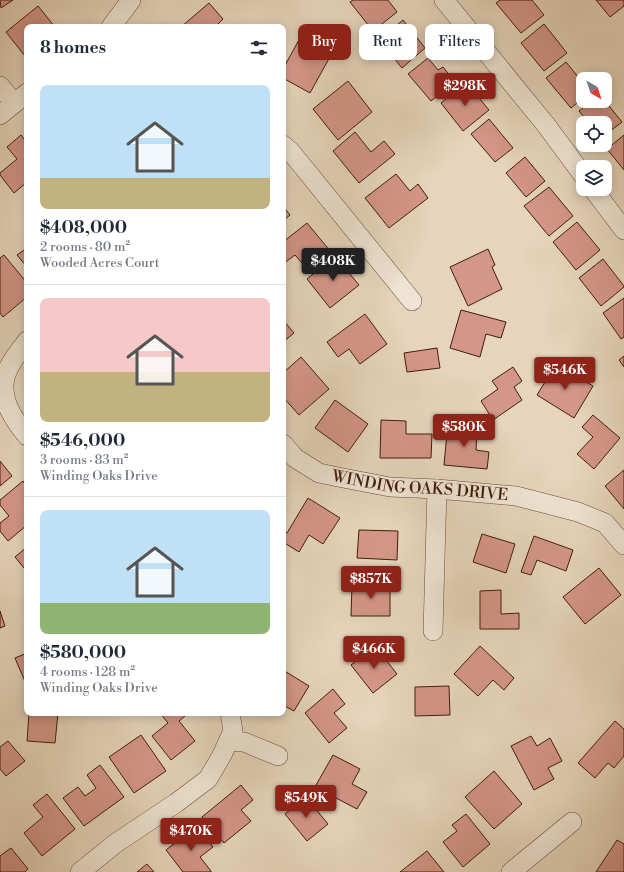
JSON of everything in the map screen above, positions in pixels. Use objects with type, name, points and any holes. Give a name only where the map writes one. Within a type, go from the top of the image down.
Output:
[{"type":"street","points":[[113,24],[130,0]]},
{"type":"street","points":[[444,0],[546,125],[576,166]]},
{"type":"street","points":[[0,86],[14,104]]},
{"type":"street","points":[[286,148],[412,301]]},
{"type":"street","points":[[598,196],[624,230]]},
{"type":"street","points":[[24,345],[14,358],[5,378],[4,397],[16,423],[24,432]]},
{"type":"street","name":"WINDING OAKS DRIVE","points":[[286,448],[295,458],[319,473],[390,487],[437,489],[516,496],[578,512],[604,523],[624,545]]},
{"type":"street","points":[[433,631],[437,489]]},
{"type":"street","points":[[80,872],[116,843],[176,803],[208,779],[233,731],[230,716]]},
{"type":"street","points":[[229,741],[244,742],[278,756]]},
{"type":"street","points":[[511,872],[572,822]]},
{"type":"building","points":[[0,0],[13,0],[1,8]]},
{"type":"building","points":[[353,0],[388,0],[397,12],[382,24],[367,24],[350,2]]},
{"type":"building","points":[[500,0],[532,0],[544,15],[521,33],[496,3]]},
{"type":"building","points":[[596,0],[624,0],[624,6],[610,17]]},
{"type":"building","points":[[209,3],[223,19],[218,24],[184,24]]},
{"type":"building","points":[[38,6],[53,24],[24,24],[24,55],[6,32]]},
{"type":"building","points":[[403,20],[406,24],[398,24]]},
{"type":"building","points":[[544,24],[567,53],[544,71],[521,43]]},
{"type":"building","points":[[417,38],[425,48],[417,55]]},
{"type":"building","points":[[298,42],[298,60],[328,60],[310,93],[286,80],[286,64]]},
{"type":"building","points":[[395,60],[411,60],[402,68]]},
{"type":"building","points":[[426,60],[430,60],[438,70],[443,67],[455,82],[431,101],[408,74]]},
{"type":"building","points":[[566,62],[576,74],[576,104],[571,108],[546,78]]},
{"type":"building","points":[[348,81],[372,112],[338,140],[313,109]]},
{"type":"building","points":[[466,82],[489,110],[463,131],[441,103]]},
{"type":"building","points":[[583,108],[611,108],[622,122],[612,130],[612,116],[583,116],[579,111]]},
{"type":"building","points":[[489,119],[513,148],[495,162],[471,134]]},
{"type":"building","points":[[355,132],[371,152],[384,141],[395,154],[359,183],[333,151]]},
{"type":"building","points":[[21,135],[24,139],[24,185],[14,193],[0,175],[0,173],[17,159],[7,147]]},
{"type":"building","points":[[624,135],[624,170],[609,152],[612,152],[612,145]]},
{"type":"building","points":[[525,157],[545,181],[526,197],[506,173]]},
{"type":"building","points":[[396,174],[410,191],[418,184],[428,198],[389,228],[365,198]]},
{"type":"building","points":[[549,187],[573,216],[549,236],[524,206]]},
{"type":"building","points":[[286,210],[290,215],[286,218]]},
{"type":"building","points":[[577,222],[600,250],[576,270],[553,242]]},
{"type":"building","points":[[307,223],[331,252],[308,270],[295,255],[286,262],[286,240]]},
{"type":"building","points":[[488,249],[495,265],[492,267],[502,289],[468,306],[450,267]]},
{"type":"building","points":[[24,250],[24,263],[17,255]]},
{"type":"building","points":[[4,255],[24,279],[24,300],[3,317],[0,313],[0,258]]},
{"type":"building","points":[[335,256],[359,285],[330,308],[307,279]]},
{"type":"building","points":[[603,259],[624,287],[601,306],[579,278]]},
{"type":"building","points":[[624,298],[624,337],[621,339],[603,313]]},
{"type":"building","points":[[461,310],[506,322],[501,338],[486,334],[480,357],[450,348]]},
{"type":"building","points":[[365,314],[387,344],[360,364],[349,349],[338,357],[327,342]]},
{"type":"building","points":[[286,324],[294,333],[286,340]]},
{"type":"building","points":[[437,348],[440,368],[407,372],[404,353]]},
{"type":"building","points":[[624,356],[624,367],[619,360]]},
{"type":"building","points":[[301,357],[329,389],[299,415],[286,400],[286,370]]},
{"type":"building","points":[[556,364],[593,386],[574,418],[537,395]]},
{"type":"building","points":[[513,367],[522,381],[514,387],[522,400],[493,420],[481,401],[498,389],[492,381]]},
{"type":"building","points":[[335,400],[368,424],[348,452],[315,428]]},
{"type":"building","points":[[593,415],[620,438],[594,469],[577,454],[593,437],[582,427]]},
{"type":"building","points":[[381,420],[406,421],[406,434],[432,434],[431,458],[380,458]]},
{"type":"building","points":[[448,422],[468,424],[467,432],[477,433],[476,450],[489,452],[487,469],[444,465]]},
{"type":"building","points":[[0,461],[12,476],[0,486]]},
{"type":"building","points":[[624,470],[624,509],[605,486]]},
{"type":"building","points":[[23,481],[24,528],[8,541],[0,531],[0,523],[9,516],[0,505],[0,500]]},
{"type":"building","points":[[308,498],[340,518],[323,544],[309,535],[299,552],[286,544],[286,532],[287,533]]},
{"type":"building","points":[[359,530],[398,531],[397,560],[357,558]]},
{"type":"building","points":[[482,534],[515,544],[506,573],[473,562]]},
{"type":"building","points":[[534,536],[573,550],[566,571],[537,560],[531,575],[521,572]]},
{"type":"building","points":[[24,550],[24,568],[15,557]]},
{"type":"building","points":[[599,568],[621,595],[585,624],[563,597]]},
{"type":"building","points":[[352,584],[390,584],[390,616],[351,616]]},
{"type":"building","points":[[501,590],[501,614],[519,613],[519,629],[480,629],[480,591]]},
{"type":"building","points":[[0,611],[5,626],[0,628]]},
{"type":"building","points":[[375,646],[397,674],[373,693],[351,665]]},
{"type":"building","points":[[480,646],[514,678],[504,690],[493,680],[478,696],[454,674]]},
{"type":"building","points":[[24,654],[24,679],[15,658]]},
{"type":"building","points":[[286,672],[309,686],[294,711],[286,707]]},
{"type":"building","points":[[449,686],[450,715],[415,716],[415,687]]},
{"type":"building","points":[[333,689],[345,704],[334,713],[347,728],[329,743],[305,713]]},
{"type":"building","points":[[29,716],[58,716],[55,743],[27,741]]},
{"type":"building","points":[[162,716],[185,716],[179,721],[195,741],[171,760],[152,736],[168,723]]},
{"type":"building","points":[[615,721],[624,729],[624,756],[614,768],[608,763],[595,778],[578,763]]},
{"type":"building","points":[[141,735],[166,771],[134,793],[109,757]]},
{"type":"building","points":[[531,736],[537,746],[550,738],[562,761],[548,768],[554,779],[534,790],[511,746]]},
{"type":"building","points":[[8,741],[25,761],[6,776],[0,769],[0,747]]},
{"type":"building","points":[[333,755],[360,769],[352,784],[367,792],[357,809],[315,787]]},
{"type":"building","points":[[100,765],[124,797],[84,826],[63,798],[78,787],[85,796],[96,788],[87,775]]},
{"type":"building","points":[[494,771],[522,804],[494,829],[465,797]]},
{"type":"building","points":[[241,785],[253,800],[241,810],[251,821],[224,843],[202,817]]},
{"type":"building","points":[[47,794],[75,829],[42,856],[24,833],[43,817],[33,805]]},
{"type":"building","points":[[306,797],[328,824],[307,841],[285,814]]},
{"type":"building","points":[[466,814],[490,844],[463,867],[443,842],[457,831],[452,825]]},
{"type":"building","points":[[197,826],[213,847],[200,857],[211,872],[183,872],[166,850]]},
{"type":"building","points":[[617,840],[624,844],[624,872],[596,872]]},
{"type":"building","points":[[11,848],[28,869],[25,872],[0,872],[0,856]]},
{"type":"building","points":[[427,851],[444,872],[400,872]]},
{"type":"building","points":[[147,864],[154,872],[137,872]]}]
